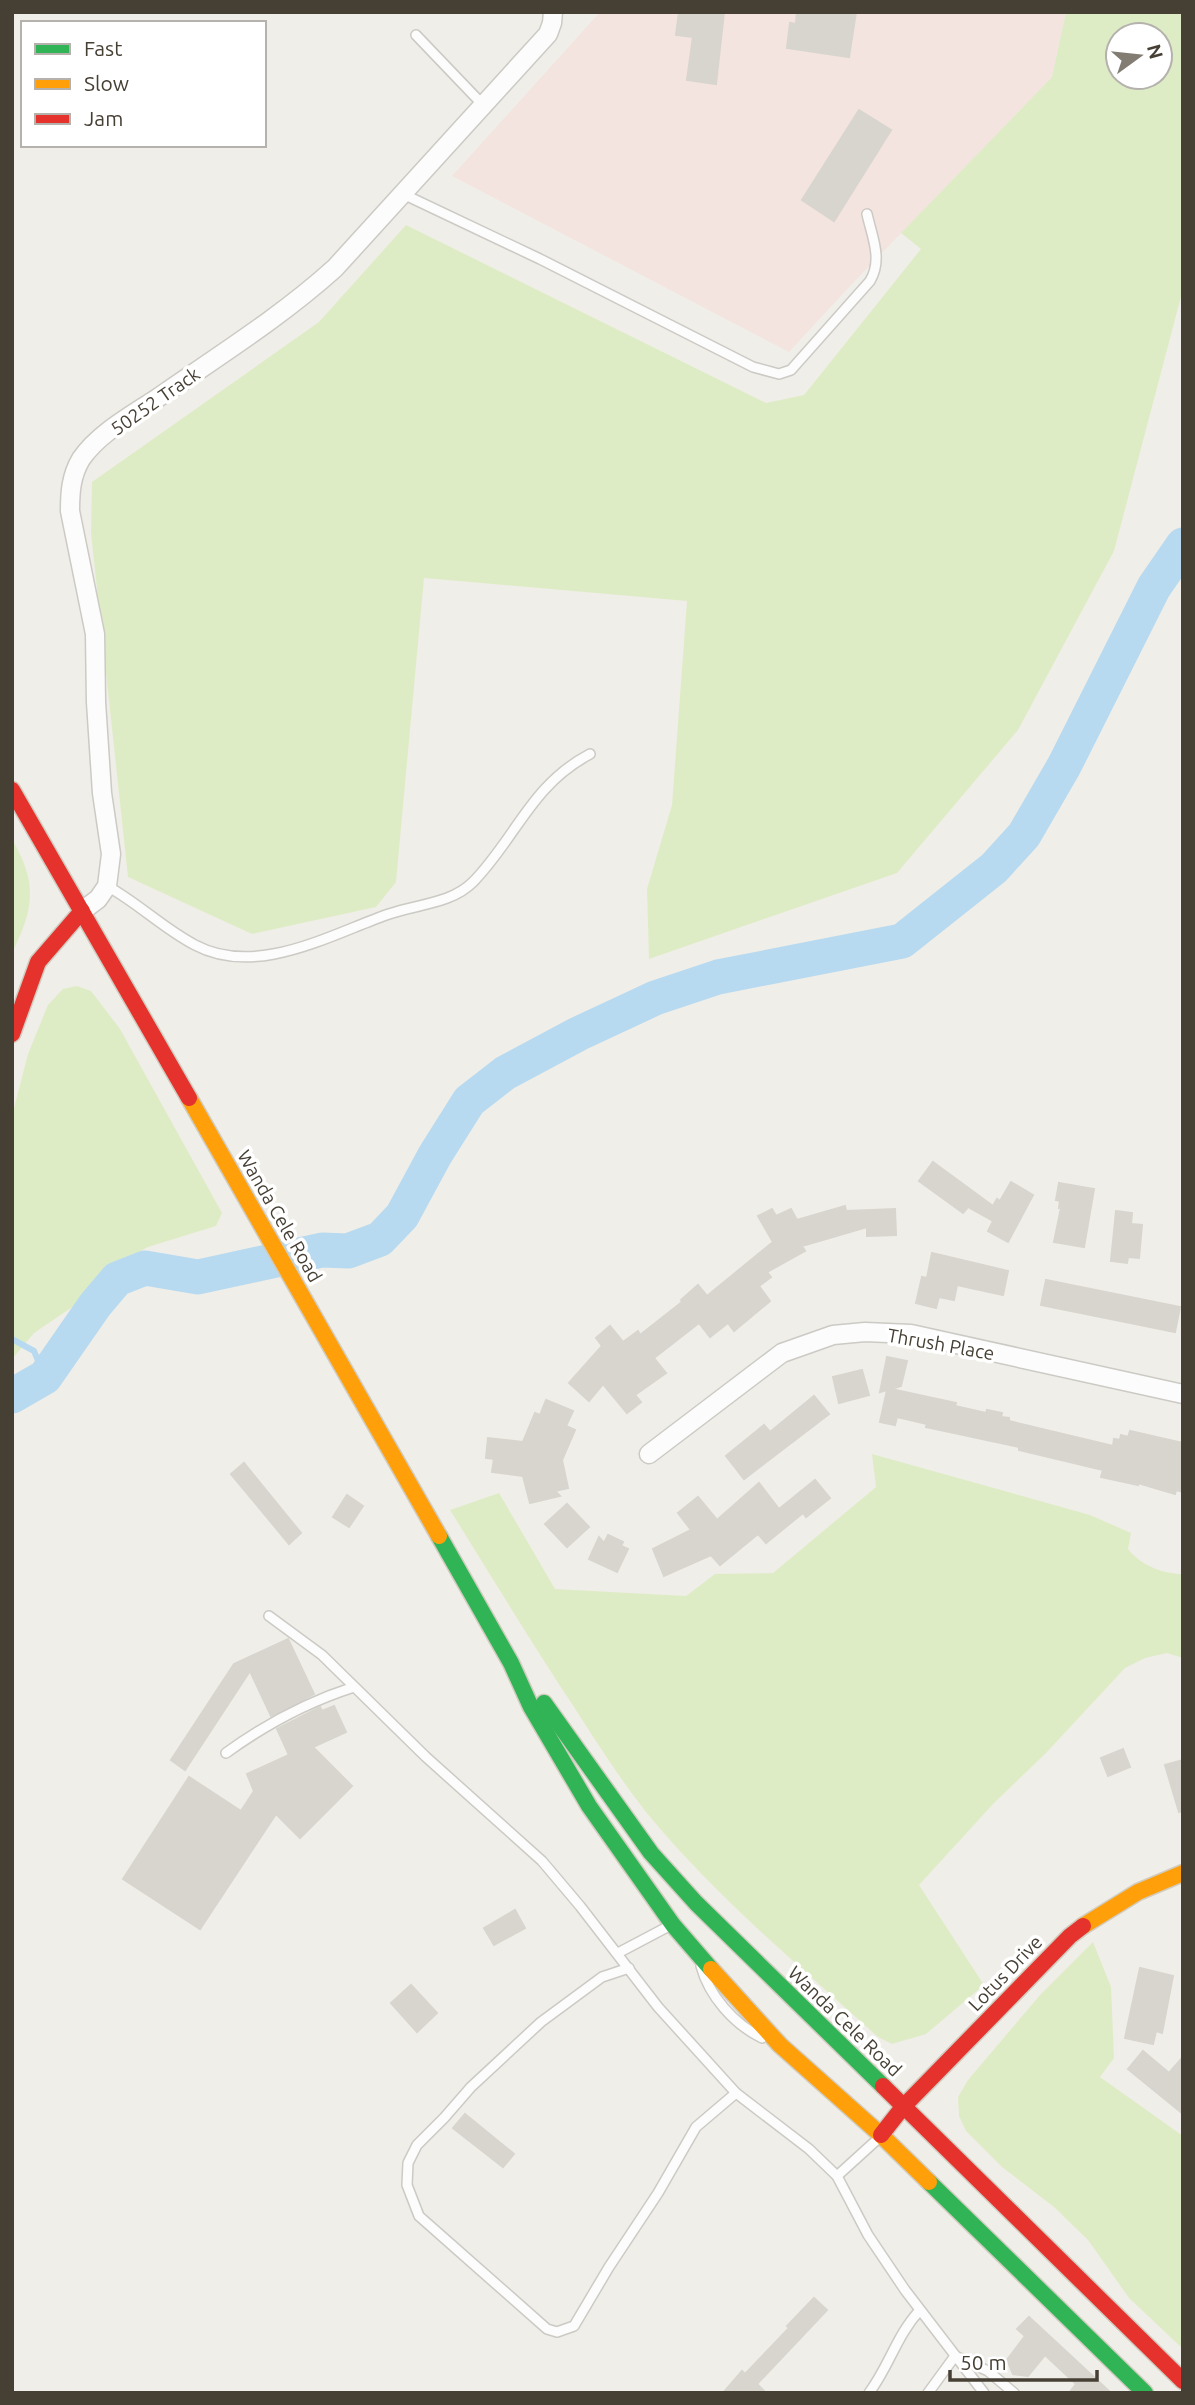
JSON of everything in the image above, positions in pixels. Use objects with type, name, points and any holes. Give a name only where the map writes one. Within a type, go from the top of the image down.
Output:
[{"type":"street","name":"50252 Track","points":[[107,886],[111,854],[102,793],[95,634],[70,511],[74,473],[83,457],[120,424],[295,303],[335,268],[548,34],[553,12]]},
{"type":"street","name":"Wanda Cele Road","points":[[12,790],[354,1384],[511,1663],[531,1707],[589,1806],[673,1924],[752,2016],[780,2045],[881,2136],[1145,2393]]},
{"type":"street","points":[[12,1034],[38,962],[107,886]]},
{"type":"street","name":"Thrush Place","points":[[649,1454],[782,1353],[833,1335],[865,1332],[911,1335],[1183,1394]]},
{"type":"street","name":"Wanda Cele Road","points":[[511,1663],[542,1701],[651,1853],[678,1883],[781,1989],[1183,2382]]},
{"type":"street","name":"Lotus Drive","points":[[881,2136],[903,2107],[1070,1937],[1101,1913],[1149,1885],[1183,1873]]},
{"type":"lane","points":[[416,35],[484,106]]},
{"type":"lane","points":[[403,194],[753,367],[779,374],[791,370],[877,270],[878,260],[867,215]]},
{"type":"lane","points":[[107,886],[197,946],[217,953],[256,956],[299,947],[393,912],[452,897],[470,885],[486,867],[541,792],[573,762],[590,754]]},
{"type":"lane","points":[[269,1616],[322,1655],[426,1757],[542,1861],[658,2007],[736,2093],[809,2149],[836,2176],[868,2235],[920,2310],[984,2393]]},
{"type":"lane","points":[[226,1753],[254,1732],[285,1715],[354,1687]]},
{"type":"lane","points":[[618,1954],[673,1924]]},
{"type":"lane","points":[[629,1968],[602,1977],[541,2022],[471,2087],[417,2145],[408,2163],[407,2185],[419,2216],[547,2329],[557,2332],[566,2330],[574,2326],[696,2127],[736,2093]]},
{"type":"lane","points":[[836,2176],[881,2136]]},
{"type":"lane","points":[[869,2393],[888,2364],[899,2336],[920,2310]]},
{"type":"lane","points":[[928,2393],[955,2356]]},
{"type":"lane","points":[[955,2356],[988,2371],[1014,2393]]},
{"type":"shaded area","points":[[600,12],[1066,12],[1052,77],[789,352],[452,176]]},
{"type":"green space","points":[[1066,12],[1183,12],[1183,289],[1114,551],[1018,730],[897,873],[649,959],[647,889],[672,805],[687,601],[424,578],[396,882],[376,907],[252,934],[128,877],[91,533],[92,482],[319,322],[406,225],[766,403],[804,395],[921,249],[901,233],[1052,77]]},
{"type":"green space","points":[[12,839],[26,869],[30,896],[25,923],[12,953]]},
{"type":"green space","points":[[77,986],[91,991],[120,1029],[222,1213],[216,1226],[148,1247],[128,1258],[84,1299],[34,1333],[12,1359],[12,1116],[28,1054],[48,1005],[63,989]]},
{"type":"green space","points":[[872,1454],[1090,1515],[1131,1533],[1128,1549],[1146,1564],[1160,1570],[1183,1574],[1183,1658],[1167,1653],[1145,1658],[1125,1668],[919,1885],[984,1985],[926,2034],[892,2044],[878,2037],[728,1901],[646,1812],[591,1734],[450,1510],[499,1493],[555,1589],[686,1596],[715,1574],[773,1573],[876,1487]]},
{"type":"green space","points":[[1093,1942],[1111,1987],[1114,2058],[1100,2077],[1183,2136],[1183,2349],[1129,2298],[1088,2240],[1054,2207],[1002,2167],[966,2131],[959,2116],[958,2097],[968,2080],[1040,1995]]},
{"type":"building","points":[[679,12],[724,12],[716,84],[687,80],[693,37],[676,35]]},
{"type":"building","points":[[797,12],[856,12],[849,57],[787,48],[790,23],[796,24]]},
{"type":"building","points":[[859,110],[891,130],[834,221],[802,200]]},
{"type":"building","points":[[933,1162],[993,1206],[997,1199],[1000,1201],[1011,1182],[1033,1195],[1008,1242],[988,1231],[993,1221],[968,1207],[963,1213],[919,1181]]},
{"type":"building","points":[[1059,1183],[1094,1189],[1084,1247],[1054,1242],[1061,1208],[1060,1201],[1056,1200]]},
{"type":"building","points":[[845,1206],[846,1211],[895,1209],[896,1235],[867,1236],[867,1227],[802,1246],[805,1251],[767,1272],[771,1277],[759,1286],[770,1301],[734,1331],[728,1323],[710,1337],[699,1323],[654,1358],[666,1373],[635,1395],[641,1402],[627,1413],[603,1384],[589,1401],[569,1383],[602,1346],[596,1338],[610,1326],[623,1342],[638,1331],[640,1335],[682,1302],[698,1285],[707,1296],[773,1242],[758,1216],[772,1209],[776,1216],[791,1209],[797,1220]]},
{"type":"building","points":[[1116,1211],[1132,1213],[1131,1224],[1142,1225],[1139,1258],[1128,1257],[1127,1263],[1111,1261]]},
{"type":"building","points":[[932,1253],[1008,1271],[1003,1295],[957,1285],[954,1300],[939,1297],[936,1308],[916,1303],[922,1277],[927,1278]]},
{"type":"building","points":[[1046,1280],[1180,1307],[1175,1332],[1041,1305]]},
{"type":"building","points":[[887,1357],[907,1361],[901,1386],[891,1389],[956,1403],[955,1406],[986,1413],[987,1410],[1002,1413],[1001,1417],[1009,1418],[1009,1421],[1113,1446],[1114,1439],[1120,1440],[1121,1435],[1128,1437],[1130,1431],[1183,1443],[1183,1492],[1176,1490],[1175,1494],[1138,1483],[1101,1477],[1103,1470],[1019,1450],[1019,1447],[926,1427],[927,1424],[897,1417],[895,1425],[880,1422],[887,1390],[880,1392]]},
{"type":"building","points":[[862,1370],[869,1395],[839,1403],[833,1377]]},
{"type":"building","points":[[814,1396],[829,1414],[744,1479],[726,1456],[764,1425],[770,1432]]},
{"type":"building","points":[[546,1400],[573,1411],[566,1426],[575,1430],[562,1460],[568,1488],[555,1491],[560,1496],[530,1503],[523,1476],[492,1472],[494,1459],[486,1458],[488,1438],[523,1442],[535,1413],[540,1415]]},
{"type":"building","points":[[244,1463],[301,1533],[289,1544],[231,1474]]},
{"type":"building","points":[[815,1480],[830,1498],[806,1517],[803,1513],[766,1543],[758,1534],[720,1565],[711,1555],[664,1576],[653,1549],[691,1530],[678,1513],[698,1497],[717,1520],[759,1483],[779,1509]]},
{"type":"building","points":[[347,1495],[363,1506],[349,1527],[333,1517]]},
{"type":"building","points":[[567,1504],[589,1527],[567,1547],[545,1524]]},
{"type":"building","points":[[608,1535],[623,1542],[621,1546],[628,1549],[617,1572],[589,1559],[599,1537],[604,1543]]},
{"type":"building","points":[[288,1639],[314,1694],[271,1716],[250,1671],[185,1770],[171,1760],[234,1664]]},
{"type":"building","points":[[334,1706],[346,1732],[313,1747],[352,1786],[300,1838],[276,1814],[200,1929],[123,1879],[189,1777],[241,1811],[254,1791],[247,1774],[289,1755],[277,1729],[320,1707],[322,1711]]},
{"type":"building","points":[[1123,1749],[1130,1767],[1108,1776],[1101,1758]]},
{"type":"building","points":[[1183,1760],[1183,1811],[1179,1812],[1165,1765]]},
{"type":"building","points":[[515,1910],[525,1928],[494,1945],[484,1928]]},
{"type":"building","points":[[1140,1968],[1173,1976],[1162,2033],[1156,2031],[1153,2044],[1125,2038]]},
{"type":"building","points":[[411,1985],[437,2013],[417,2032],[391,2003]]},
{"type":"building","points":[[1143,2051],[1169,2073],[1183,2057],[1183,2114],[1128,2069]]},
{"type":"building","points":[[465,2114],[514,2154],[503,2167],[453,2128]]},
{"type":"building","points":[[814,2298],[827,2310],[757,2384],[766,2393],[723,2393],[742,2371],[745,2374]]},
{"type":"building","points":[[1029,2317],[1111,2393],[1069,2393],[1076,2384],[1045,2355],[1028,2376],[1013,2374],[1007,2360],[1025,2336],[1017,2329]]},
{"type":"waterway","points":[[12,1396],[45,1377],[95,1305],[117,1279],[145,1268],[198,1277],[322,1250],[348,1251],[380,1239],[402,1216],[435,1155],[469,1101],[505,1073],[578,1034],[655,998],[718,977],[902,941],[994,868],[1024,835],[1064,766],[1154,587],[1183,545]]},
{"type":"waterway","points":[[12,1339],[34,1351],[45,1377]]},
{"type":"traffic: fast","points":[[439,1536],[511,1663],[531,1707],[589,1806],[673,1925],[711,1969]]},
{"type":"traffic: fast","points":[[544,1703],[651,1853],[696,1903],[883,2086]]},
{"type":"traffic: fast","points":[[929,2182],[1145,2393]]},
{"type":"traffic: slow","points":[[189,1098],[439,1536]]},
{"type":"traffic: slow","points":[[1083,1926],[1138,1892],[1183,1873]]},
{"type":"traffic: slow","points":[[711,1969],[780,2045],[881,2135],[929,2182]]},
{"type":"traffic: jam","points":[[12,790],[189,1098]]},
{"type":"traffic: jam","points":[[12,1034],[38,962],[82,911]]},
{"type":"traffic: jam","points":[[881,2135],[903,2107],[1070,1936],[1083,1926]]},
{"type":"traffic: jam","points":[[883,2086],[1183,2381]]}]
